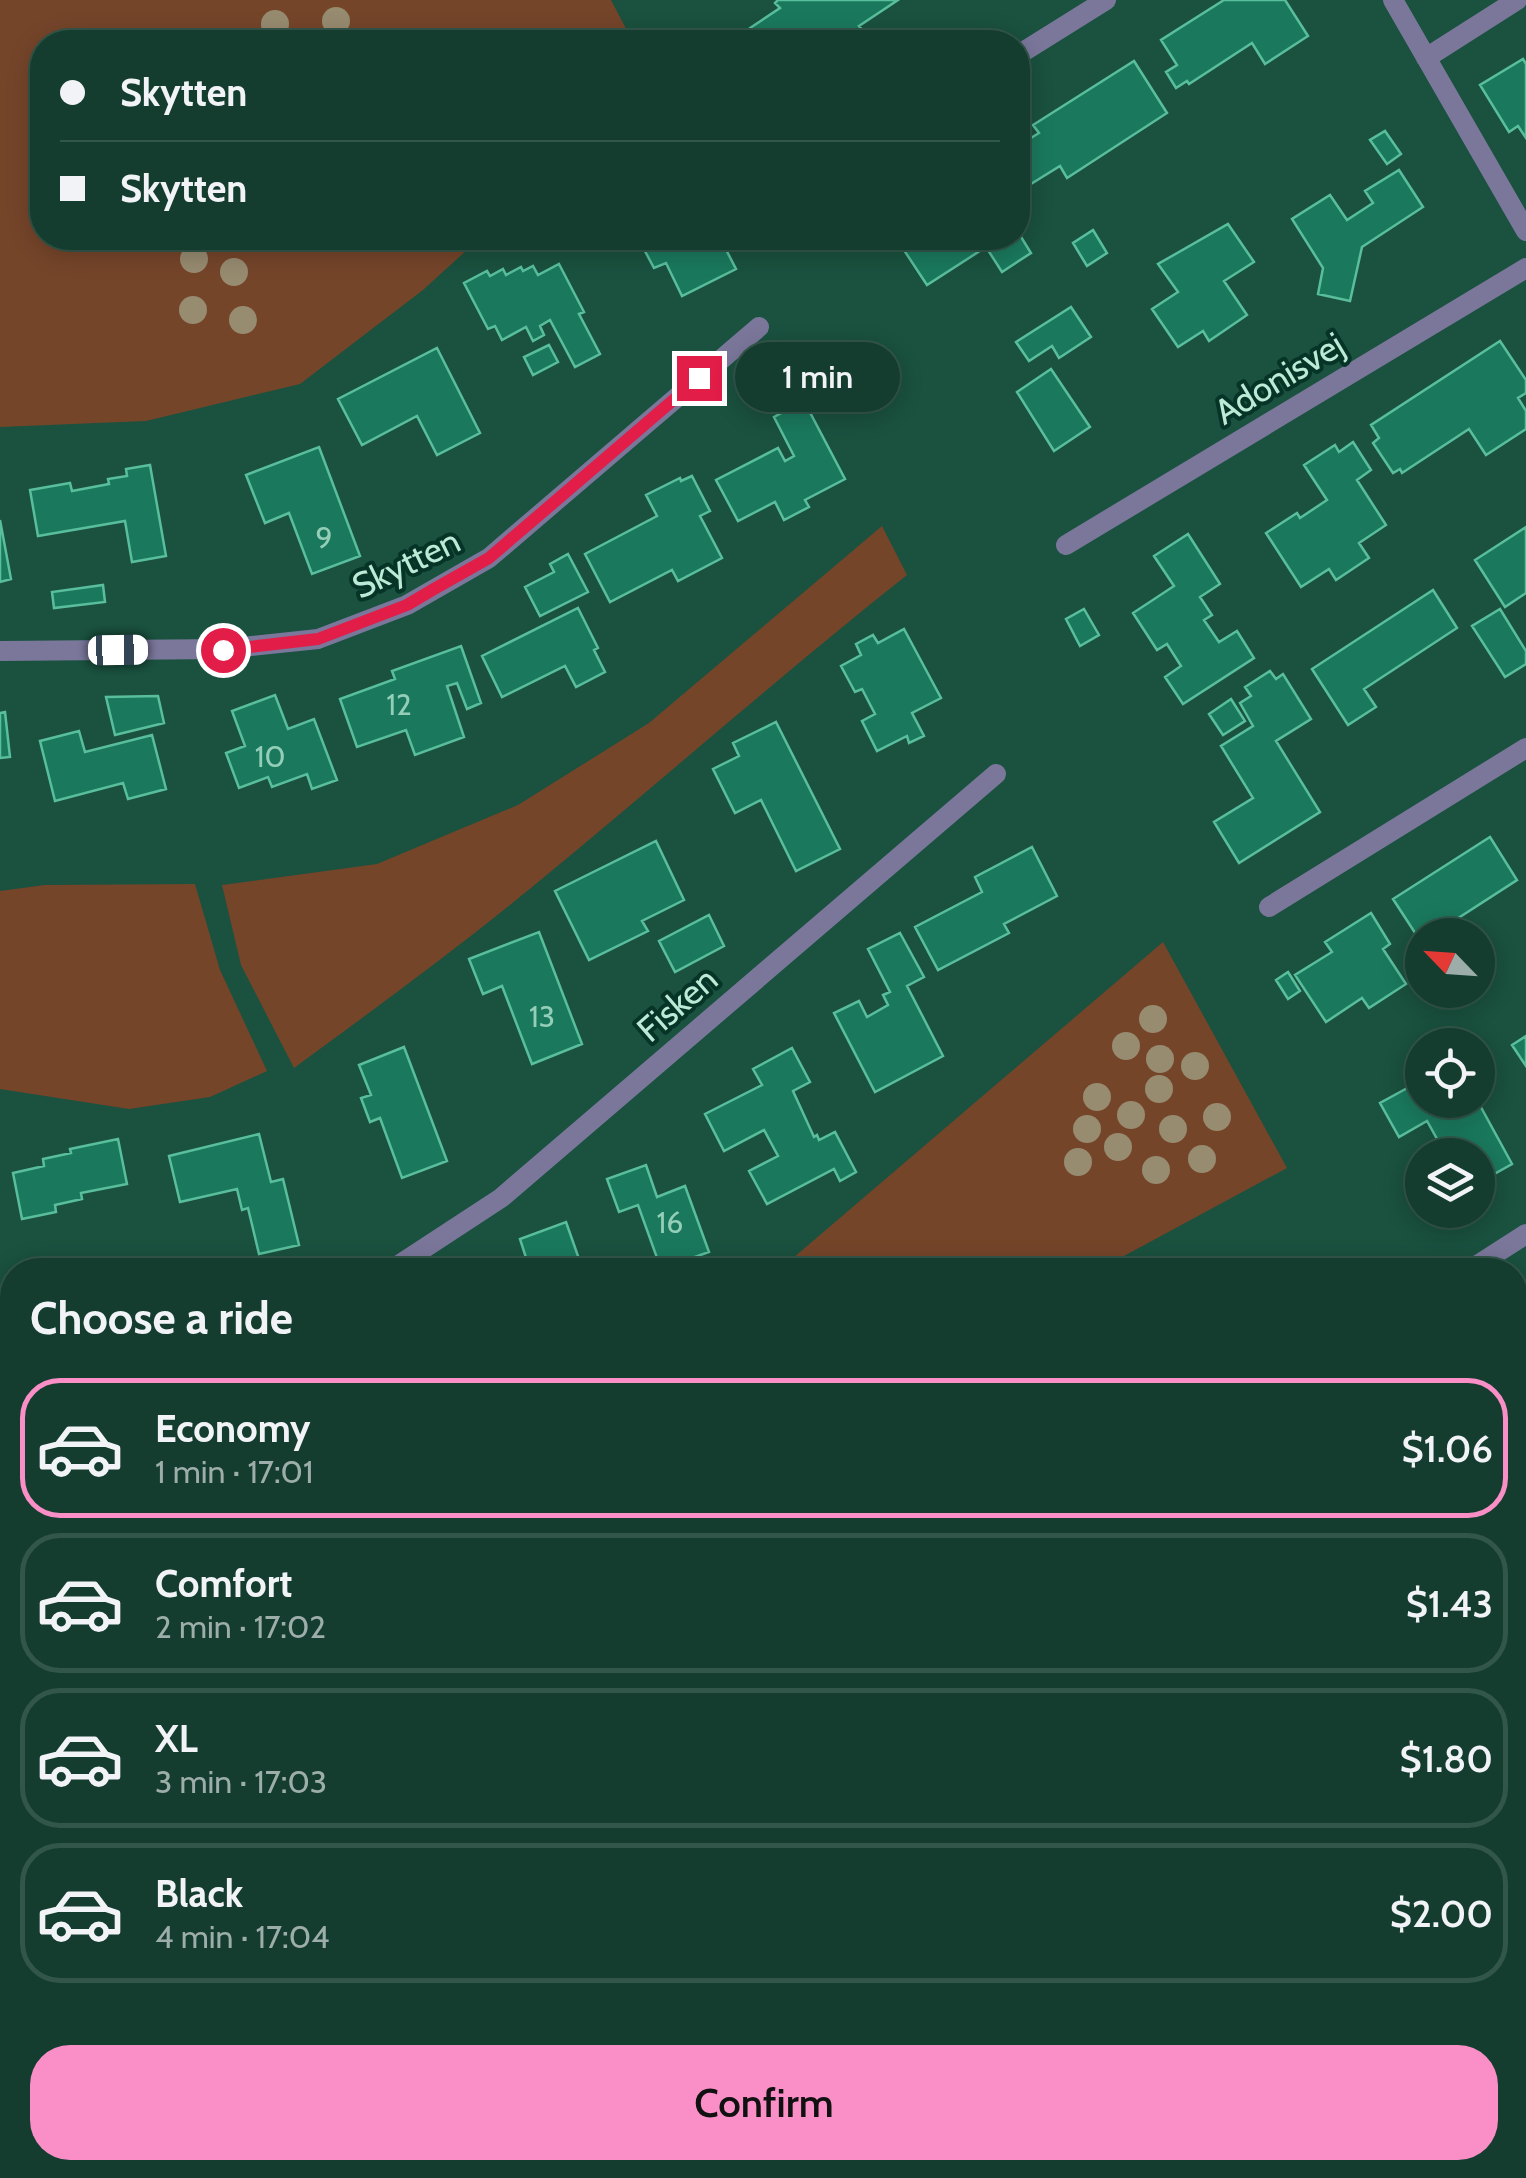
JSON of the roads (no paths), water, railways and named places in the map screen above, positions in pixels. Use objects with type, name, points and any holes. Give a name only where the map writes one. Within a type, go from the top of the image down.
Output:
[{"type":"street","points":[[1030,47],[1106,0]]},
{"type":"street","points":[[1392,0],[1526,231]]},
{"type":"street","points":[[1426,58],[1517,0]]},
{"type":"street","name":"Adonisvej","points":[[1066,545],[1526,268]]},
{"type":"street","name":"Skytten","points":[[0,651],[223,650],[318,639],[407,605],[489,558],[759,327]]},
{"type":"street","points":[[1269,907],[1526,748]]},
{"type":"street","name":"Fisken","points":[[409,1258],[501,1198],[996,774]]},
{"type":"street","points":[[1489,1258],[1526,1234]]}]
